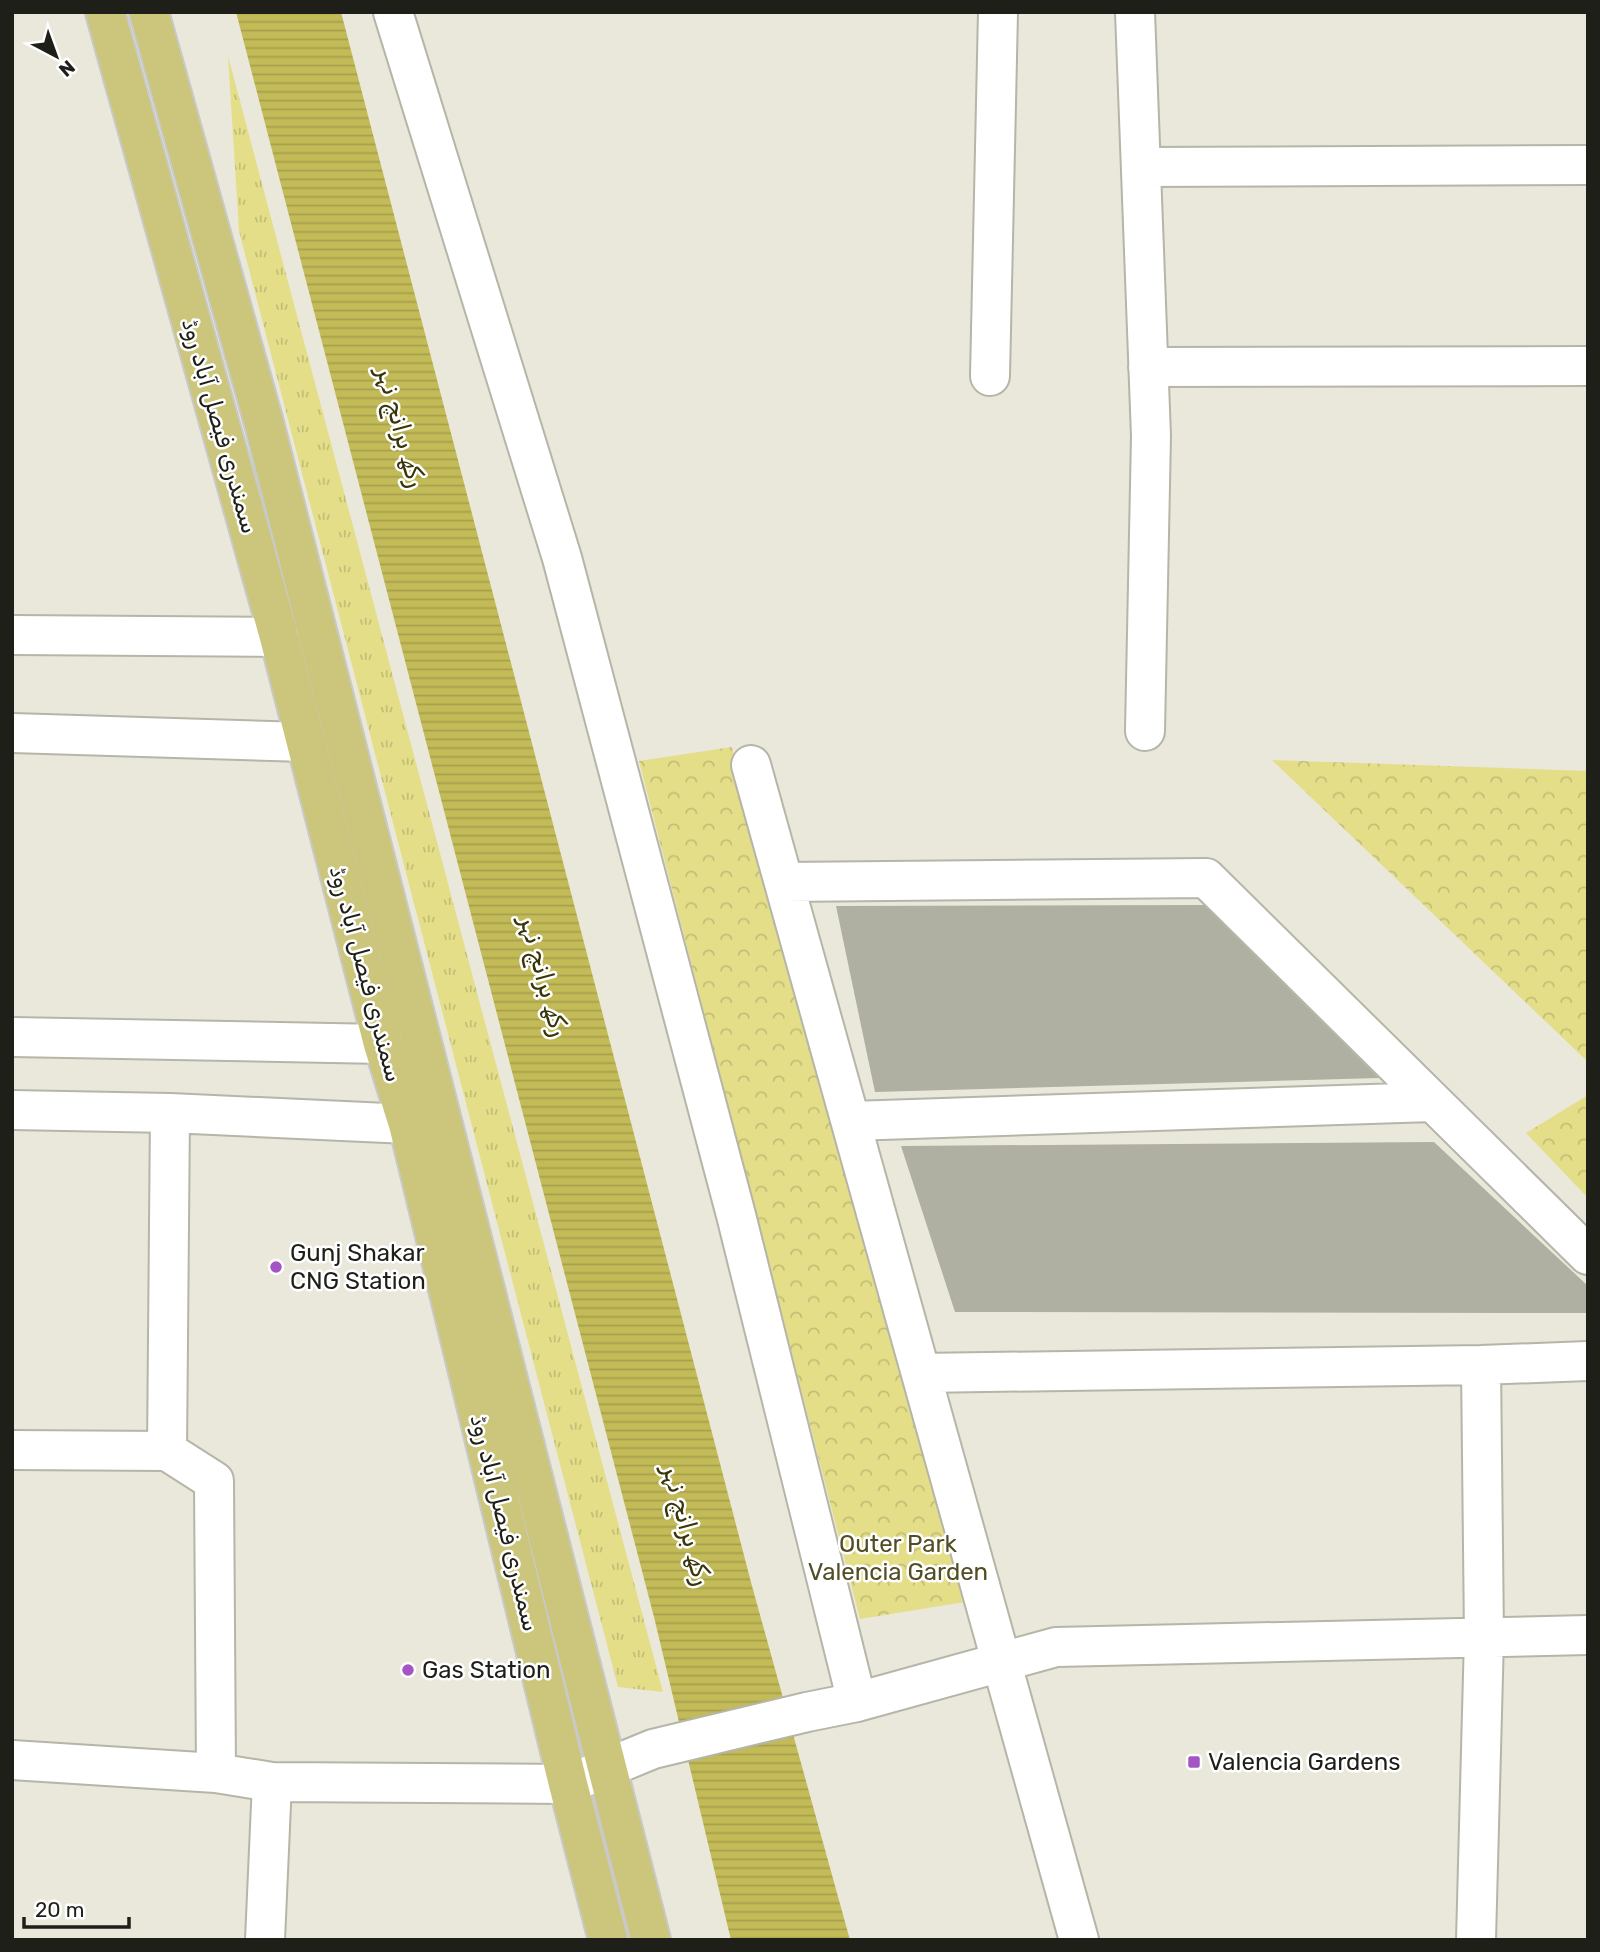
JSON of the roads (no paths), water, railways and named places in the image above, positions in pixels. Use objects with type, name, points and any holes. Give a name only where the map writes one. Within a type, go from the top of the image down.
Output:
[{"type":"highway","name":"سمندری فیصل آباد روڈ","points":[[105,12],[279,637],[383,1044],[408,1124],[608,1940]]},
{"type":"highway","name":"سمندری فیصل آباد روڈ","points":[[149,12],[264,424],[650,1940]]},
{"type":"street","points":[[393,12],[562,558],[736,1215],[857,1702]]},
{"type":"street","points":[[990,376],[998,12]]},
{"type":"street","points":[[1135,12],[1151,436],[1145,731]]},
{"type":"street","points":[[1141,167],[1588,165]]},
{"type":"street","points":[[1148,368],[1588,366]]},
{"type":"street","points":[[12,635],[279,637]]},
{"type":"street","points":[[12,733],[305,742]]},
{"type":"street","points":[[751,765],[1079,1940]]},
{"type":"street","points":[[784,882],[1206,878],[1588,1255]]},
{"type":"street","points":[[12,1037],[383,1044]]},
{"type":"street","points":[[851,1121],[1432,1102]]},
{"type":"street","points":[[12,1110],[170,1113],[408,1124]]},
{"type":"street","points":[[167,1451],[170,1113]]},
{"type":"street","points":[[921,1373],[1588,1361]]},
{"type":"street","points":[[1476,1940],[1484,1637],[1481,1365]]},
{"type":"street","points":[[12,1450],[167,1451],[214,1481],[216,1773]]},
{"type":"street","points":[[12,1760],[216,1773],[272,1782],[568,1784],[653,1749],[857,1702],[1056,1647],[1588,1635]]},
{"type":"street","points":[[265,1940],[272,1782]]},
{"type":"water","name":"رکھ برانچ نہر","points":[[236,12],[341,12],[752,1586],[850,1940],[731,1940],[654,1617]]},
{"type":"place","name":"Gunj Shakar CNG Station","points":[[276,1267]]},
{"type":"place","name":"Gas Station","points":[[408,1670]]},
{"type":"place","name":"Valencia Gardens","points":[[1194,1762]]},
{"type":"park label","name":"Outer Park Valencia Garden","points":[[898,1558]]}]
